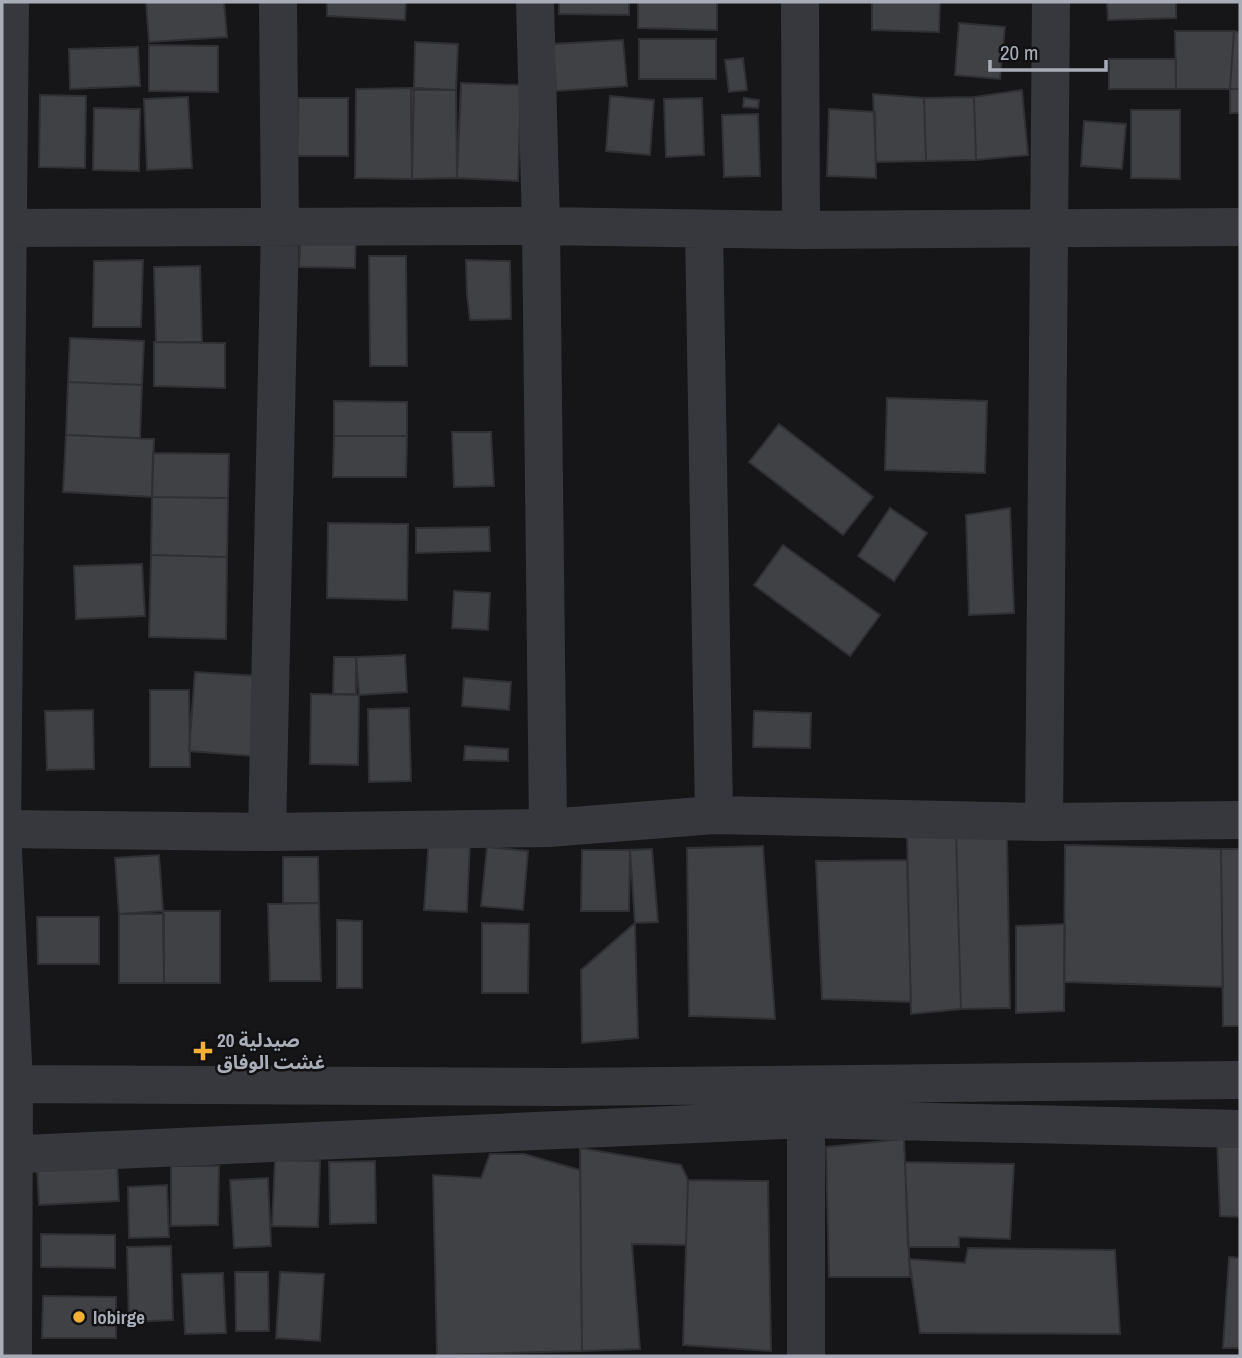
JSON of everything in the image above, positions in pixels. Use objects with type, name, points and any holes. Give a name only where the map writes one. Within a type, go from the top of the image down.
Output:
[{"type":"street","points":[[10,2],[5,227],[2,829],[13,1356]]},
{"type":"street","points":[[267,832],[280,227],[278,2]]},
{"type":"street","points":[[535,2],[541,226],[548,828]]},
{"type":"street","points":[[800,2],[801,230]]},
{"type":"street","points":[[1044,822],[1051,2]]},
{"type":"street","points":[[5,227],[541,226],[801,230],[1240,227]]},
{"type":"street","points":[[704,229],[714,815]]},
{"type":"street","points":[[2,829],[267,832],[548,828],[714,815],[1044,822],[1240,820]]},
{"type":"street","points":[[8,1084],[561,1087],[1240,1080]]},
{"type":"street","points":[[7,1155],[806,1119],[1240,1129]]},
{"type":"street","points":[[806,1119],[806,1356]]},
{"type":"building","points":[[146,2],[224,2],[227,37],[149,42]]},
{"type":"building","points":[[327,2],[406,2],[405,20],[327,16]]},
{"type":"building","points":[[559,2],[629,2],[629,15],[559,14]]},
{"type":"building","points":[[638,2],[717,2],[717,30],[638,28]]},
{"type":"building","points":[[872,2],[940,2],[939,32],[872,30]]},
{"type":"building","points":[[1107,2],[1176,2],[1176,18],[1108,20]]},
{"type":"building","points":[[959,23],[1005,27],[1000,79],[955,75]]},
{"type":"building","points":[[1175,31],[1234,31],[1230,89],[1176,89]]},
{"type":"building","points":[[1234,31],[1240,32],[1240,89],[1230,89]]},
{"type":"building","points":[[639,39],[716,39],[716,79],[639,79]]},
{"type":"building","points":[[623,40],[627,86],[556,91],[553,44]]},
{"type":"building","points":[[415,42],[458,44],[456,90],[414,88]]},
{"type":"building","points":[[149,45],[218,46],[218,92],[149,91]]},
{"type":"building","points":[[138,47],[140,86],[70,89],[69,49]]},
{"type":"building","points":[[743,58],[747,90],[729,92],[725,60]]},
{"type":"building","points":[[1109,59],[1176,59],[1176,89],[1109,89]]},
{"type":"building","points":[[461,83],[521,85],[518,181],[457,178]]},
{"type":"building","points":[[414,88],[412,179],[355,178],[356,89]]},
{"type":"building","points":[[1230,89],[1240,89],[1240,113],[1230,113]]},
{"type":"building","points":[[411,90],[456,90],[457,178],[412,179]]},
{"type":"building","points":[[1022,90],[1028,155],[976,160],[974,97]]},
{"type":"building","points":[[873,94],[924,98],[926,161],[876,162]]},
{"type":"building","points":[[40,95],[86,96],[85,168],[39,167]]},
{"type":"building","points":[[610,96],[654,100],[650,155],[606,151]]},
{"type":"building","points":[[188,97],[192,168],[147,170],[144,99]]},
{"type":"building","points":[[974,97],[976,160],[926,161],[924,98]]},
{"type":"building","points":[[298,98],[348,98],[348,156],[297,156]]},
{"type":"building","points":[[702,98],[704,155],[666,157],[664,99]]},
{"type":"building","points":[[744,98],[759,100],[758,108],[743,107]]},
{"type":"building","points":[[94,108],[140,109],[139,171],[93,170]]},
{"type":"building","points":[[829,109],[875,112],[876,178],[827,176]]},
{"type":"building","points":[[1131,110],[1180,110],[1180,179],[1131,178]]},
{"type":"building","points":[[758,114],[760,176],[724,177],[722,115]]},
{"type":"building","points":[[1084,121],[1126,124],[1122,169],[1081,166]]},
{"type":"building","points":[[301,226],[356,228],[355,268],[299,267]]},
{"type":"building","points":[[369,256],[406,256],[407,366],[370,366]]},
{"type":"building","points":[[143,260],[141,327],[93,327],[94,261]]},
{"type":"building","points":[[466,260],[510,261],[511,319],[470,320]]},
{"type":"building","points":[[200,266],[202,342],[156,342],[154,267]]},
{"type":"building","points":[[70,338],[144,341],[142,385],[68,382]]},
{"type":"building","points":[[154,342],[225,343],[225,388],[154,386]]},
{"type":"building","points":[[68,382],[142,385],[140,438],[66,435]]},
{"type":"building","points":[[887,398],[987,401],[985,473],[885,470]]},
{"type":"building","points":[[334,401],[407,402],[407,436],[334,436]]},
{"type":"building","points":[[779,424],[873,497],[843,535],[749,462]]},
{"type":"building","points":[[452,432],[491,432],[494,486],[454,487]]},
{"type":"building","points":[[66,435],[154,439],[152,497],[63,492]]},
{"type":"building","points":[[334,436],[407,436],[406,477],[333,477]]},
{"type":"building","points":[[153,453],[229,454],[228,498],[152,497]]},
{"type":"building","points":[[152,497],[228,498],[227,557],[151,555]]},
{"type":"building","points":[[890,508],[927,533],[894,581],[858,556]]},
{"type":"building","points":[[1010,508],[1014,613],[969,615],[966,515]]},
{"type":"building","points":[[328,523],[408,524],[407,600],[327,598]]},
{"type":"building","points":[[489,527],[490,551],[416,553],[416,528]]},
{"type":"building","points":[[783,545],[880,615],[850,656],[754,585]]},
{"type":"building","points":[[151,555],[227,557],[226,639],[149,637]]},
{"type":"building","points":[[142,564],[145,616],[76,619],[74,566]]},
{"type":"building","points":[[454,591],[490,593],[488,630],[452,628]]},
{"type":"building","points":[[405,655],[407,692],[359,695],[356,657]]},
{"type":"building","points":[[334,657],[356,657],[356,694],[333,694]]},
{"type":"building","points":[[195,672],[258,676],[252,756],[189,751]]},
{"type":"building","points":[[464,678],[511,682],[509,710],[462,706]]},
{"type":"building","points":[[150,690],[189,690],[190,767],[150,767]]},
{"type":"building","points":[[311,694],[359,695],[358,765],[310,764]]},
{"type":"building","points":[[409,708],[411,781],[369,782],[368,709]]},
{"type":"building","points":[[93,710],[94,769],[47,770],[45,711]]},
{"type":"building","points":[[754,711],[811,713],[810,748],[753,747]]},
{"type":"building","points":[[465,746],[508,749],[508,761],[464,760]]},
{"type":"building","points":[[907,832],[956,834],[961,1009],[911,1014]]},
{"type":"building","points":[[956,834],[1007,836],[1010,1008],[961,1009]]},
{"type":"building","points":[[429,838],[470,840],[467,912],[424,910]]},
{"type":"building","points":[[1065,845],[1221,849],[1223,987],[1064,982]]},
{"type":"building","points":[[763,846],[775,1019],[689,1016],[687,848]]},
{"type":"building","points":[[487,847],[528,851],[523,910],[481,906]]},
{"type":"building","points":[[652,849],[658,922],[635,923],[630,850]]},
{"type":"building","points":[[1221,849],[1240,849],[1240,1026],[1223,1026]]},
{"type":"building","points":[[582,850],[630,850],[629,911],[581,911]]},
{"type":"building","points":[[159,855],[163,911],[119,914],[115,858]]},
{"type":"building","points":[[283,857],[318,857],[319,903],[283,903]]},
{"type":"building","points":[[907,860],[911,1002],[822,999],[816,861]]},
{"type":"building","points":[[319,903],[321,981],[270,981],[268,904]]},
{"type":"building","points":[[163,911],[220,911],[220,983],[164,983]]},
{"type":"building","points":[[119,914],[164,914],[164,983],[119,983]]},
{"type":"building","points":[[37,917],[99,917],[99,964],[38,964]]},
{"type":"building","points":[[337,920],[362,921],[362,988],[337,988]]},
{"type":"building","points":[[482,923],[529,924],[528,993],[482,993]]},
{"type":"building","points":[[635,923],[638,1038],[582,1043],[581,970]]},
{"type":"building","points":[[1065,924],[1064,1011],[1016,1013],[1016,926]]},
{"type":"building","points":[[1217,1138],[1240,1138],[1240,1217],[1220,1216]]},
{"type":"building","points":[[904,1139],[910,1277],[829,1277],[826,1147]]},
{"type":"building","points":[[580,1148],[681,1165],[688,1180],[686,1245],[632,1244],[640,1349],[582,1351]]},
{"type":"building","points":[[490,1154],[524,1154],[580,1170],[582,1351],[437,1355],[433,1175],[481,1178]]},
{"type":"building","points":[[275,1160],[320,1161],[318,1227],[272,1226]]},
{"type":"building","points":[[375,1161],[376,1223],[330,1224],[329,1162]]},
{"type":"building","points":[[117,1162],[119,1201],[39,1205],[37,1166]]},
{"type":"building","points":[[905,1162],[1014,1164],[1010,1239],[959,1237],[959,1247],[908,1247]]},
{"type":"building","points":[[171,1166],[219,1166],[218,1225],[171,1226]]},
{"type":"building","points":[[268,1178],[271,1246],[234,1248],[230,1180]]},
{"type":"building","points":[[688,1180],[768,1181],[771,1351],[683,1345]]},
{"type":"building","points":[[167,1185],[169,1237],[129,1238],[128,1187]]},
{"type":"building","points":[[41,1234],[115,1235],[115,1268],[41,1267]]},
{"type":"building","points":[[171,1246],[173,1320],[129,1322],[127,1247]]},
{"type":"building","points":[[968,1248],[1115,1250],[1120,1334],[920,1333],[909,1259],[965,1263]]},
{"type":"building","points":[[1229,1257],[1240,1258],[1240,1348],[1223,1348]]},
{"type":"building","points":[[235,1272],[268,1272],[269,1331],[236,1331]]},
{"type":"building","points":[[280,1272],[324,1274],[320,1341],[276,1338]]},
{"type":"building","points":[[223,1273],[226,1333],[185,1334],[182,1274]]},
{"type":"building","name":"lobirge","points":[[43,1296],[116,1297],[116,1338],[42,1338]]},
{"type":"place","name":"صيدلية 20 غشت الوفاق","points":[[203,1051]]},
{"type":"place","name":"lobirge","points":[[79,1317]]}]
